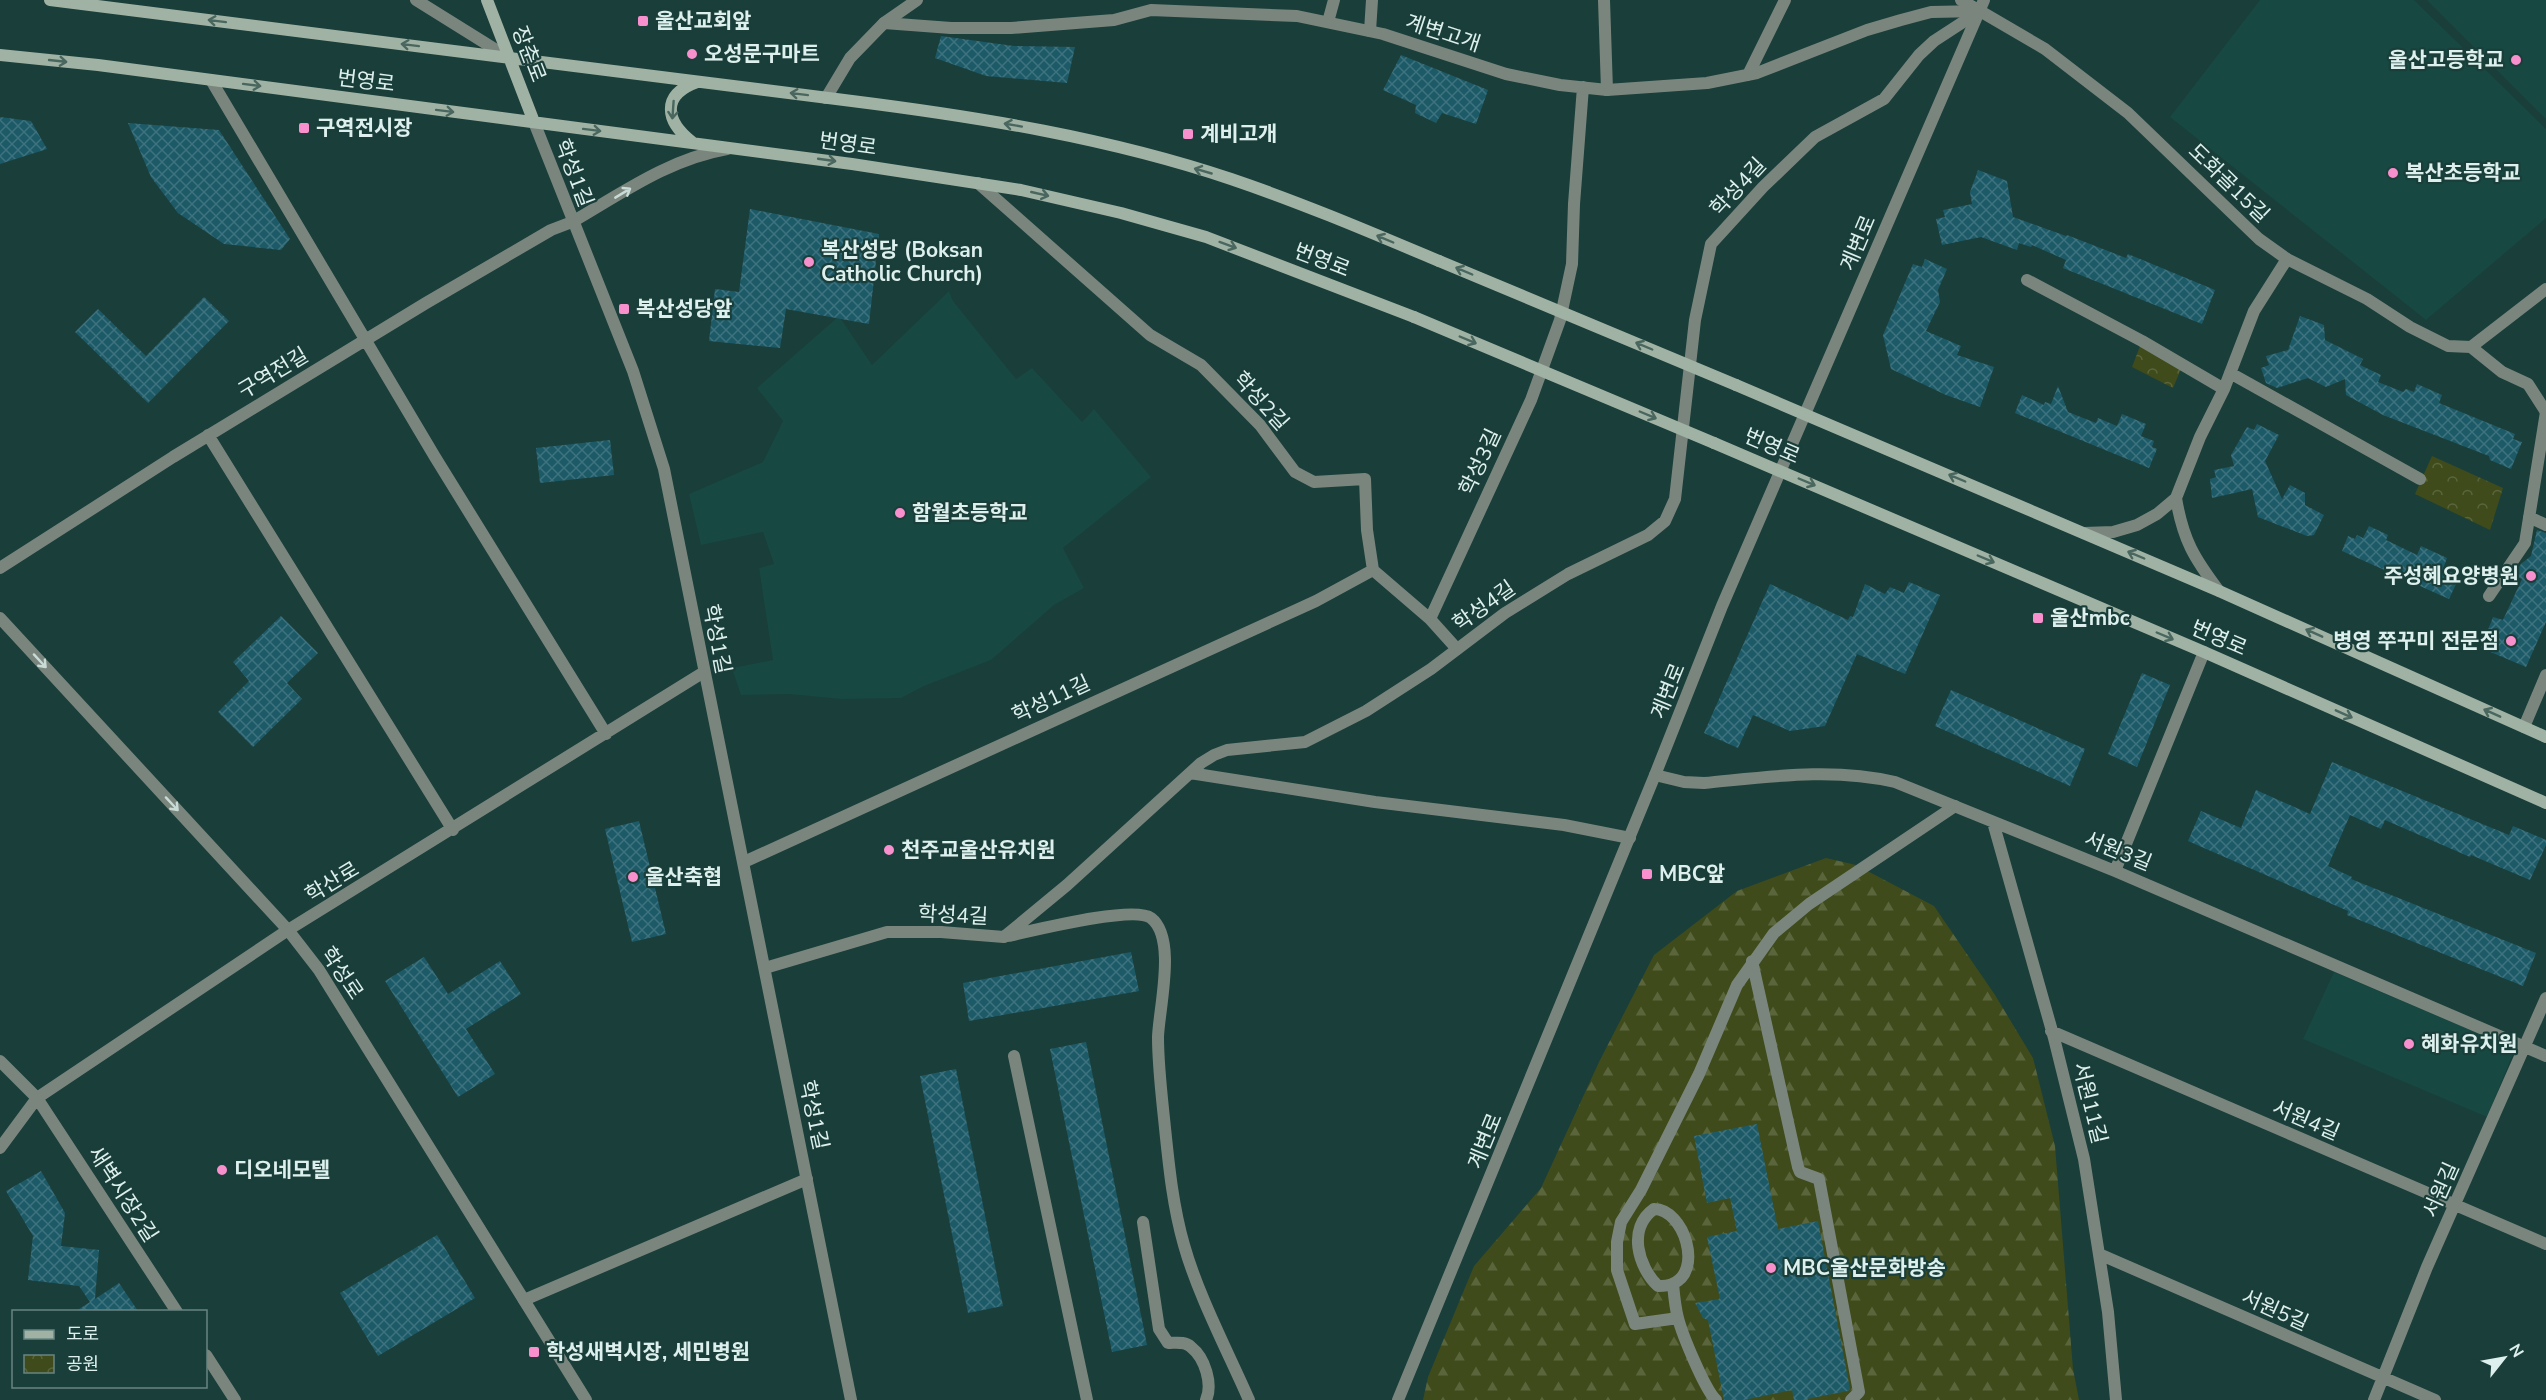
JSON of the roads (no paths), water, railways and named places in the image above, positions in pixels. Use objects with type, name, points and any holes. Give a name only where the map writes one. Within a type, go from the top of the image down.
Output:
[{"type":"main road","name":"번영로","points":[[50,0],[945,113],[1036,129],[1141,153],[1230,179],[1332,216],[1805,414],[2219,591],[2546,737]]},
{"type":"main road","name":"장춘로","points":[[487,0],[534,122]]},
{"type":"main road","name":"번영로","points":[[0,55],[534,122],[978,183],[1121,213],[1206,237],[1414,317],[1781,471],[2204,652],[2546,803]]},
{"type":"main road","points":[[693,143],[677,129],[671,118],[670,108],[680,91],[698,82]]},
{"type":"street","points":[[416,0],[510,58]]},
{"type":"street","points":[[826,98],[850,58],[884,23],[917,0]]},
{"type":"street","points":[[1328,22],[1334,0]]},
{"type":"street","points":[[1370,31],[1372,0]]},
{"type":"street","points":[[1604,0],[1607,90]]},
{"type":"street","points":[[1748,75],[1785,0]]},
{"type":"street","name":"도화골15길","points":[[1961,0],[1982,5],[2128,112],[2259,240],[2287,259],[2358,294],[2410,327],[2448,346],[2471,347]]},
{"type":"street","name":"계변고개","points":[[884,23],[951,28],[1011,28],[1114,20],[1151,10],[1297,16],[1370,31],[1506,74],[1607,90],[1707,83],[1748,75],[1810,54],[1867,30],[1921,14],[1982,5]]},
{"type":"street","name":"계변로","points":[[1398,1400],[1630,838],[1722,606],[1982,5]]},
{"type":"street","name":"학성4길","points":[[765,968],[887,932],[941,932],[1004,937],[1067,885],[1190,773],[1214,755],[1227,750],[1305,742],[1366,711],[1431,669],[1505,613],[1568,574],[1648,535],[1665,521],[1675,499],[1695,320],[1711,244],[1763,187],[1815,137],[1884,99],[1919,55],[1982,5]]},
{"type":"street","points":[[211,80],[435,457],[606,734]]},
{"type":"street","name":"학성3길","points":[[1430,619],[1531,400],[1560,320],[1572,264],[1583,87]]},
{"type":"street","name":"학성1길","points":[[534,122],[633,371],[664,469],[851,1400]]},
{"type":"street","name":"구역전길","points":[[0,568],[208,435],[551,230],[572,222],[672,164],[700,154],[732,148]]},
{"type":"street","name":"학성2길","points":[[978,183],[1150,336],[1201,365],[1260,425],[1295,472],[1314,482],[1365,479],[1367,530],[1373,570]]},
{"type":"street","points":[[2084,533],[2113,532],[2136,525],[2157,514],[2176,498],[2200,437],[2224,389],[2254,311],[2287,259]]},
{"type":"street","points":[[2027,280],[2142,341],[2224,389]]},
{"type":"street","points":[[2489,596],[2525,543],[2546,412],[2528,384],[2502,372],[2471,347],[2546,289]]},
{"type":"street","points":[[2230,373],[2420,479]]},
{"type":"street","points":[[208,435],[453,830]]},
{"type":"street","points":[[2176,498],[2181,527],[2195,559],[2219,591]]},
{"type":"street","points":[[2529,517],[2546,525]]},
{"type":"street","points":[[1373,570],[1430,619],[1457,649]]},
{"type":"street","name":"학성11길","points":[[744,862],[1316,601],[1373,570]]},
{"type":"street","name":"학성로","points":[[0,618],[288,930],[318,970],[586,1400]]},
{"type":"street","points":[[2115,871],[2204,652]]},
{"type":"street","name":"학산로","points":[[0,1148],[36,1098],[288,930],[453,830],[704,672]]},
{"type":"street","points":[[2524,727],[2546,675]]},
{"type":"street","name":"서원3길","points":[[1655,775],[1684,782],[1704,783],[1833,772],[1866,775],[1895,782],[2115,871],[2546,1056]]},
{"type":"street","points":[[1190,773],[1375,802],[1564,825],[1630,838]]},
{"type":"street","points":[[1678,1318],[1635,1324],[1617,1270],[1617,1242],[1621,1222],[1641,1191],[1699,1074],[1737,985],[1774,933],[1809,904],[1954,806]]},
{"type":"street","name":"서원11길","points":[[1993,822],[2084,1159],[2108,1312],[2116,1400]]},
{"type":"street","points":[[1004,937],[1123,914],[1151,918],[1161,930],[1165,975],[1158,1037],[1170,1180],[1184,1246],[1249,1400]]},
{"type":"street","points":[[1752,961],[1798,1167],[1800,1172],[1820,1179],[1859,1392],[1851,1400]]},
{"type":"street","name":"서원길","points":[[2374,1400],[2455,1206],[2546,998]]},
{"type":"street","name":"서원4길","points":[[2051,1031],[2546,1244]]},
{"type":"street","points":[[1014,1056],[1087,1400]]},
{"type":"street","name":"새벽시장2길","points":[[0,1061],[36,1098],[176,1310]]},
{"type":"street","name":"학성1길","points":[[524,1300],[807,1179]]},
{"type":"street","points":[[1654,1209],[1662,1209],[1674,1217],[1686,1244],[1689,1261],[1683,1275],[1673,1284],[1658,1286],[1641,1265],[1638,1241],[1640,1228],[1648,1213],[1654,1209]]},
{"type":"street","points":[[1143,1222],[1159,1329],[1168,1342],[1184,1343],[1198,1355],[1210,1387],[1206,1400]]},
{"type":"street","name":"서원5길","points":[[2099,1254],[2435,1400]]},
{"type":"street","points":[[1673,1284],[1678,1318],[1710,1395],[1716,1400]]},
{"type":"street","points":[[207,1357],[235,1400]]},
{"type":"place","name":"울산교회앞","points":[[643,21]]},
{"type":"place","name":"오성문구마트","points":[[692,54]]},
{"type":"place","name":"울산고등학교","points":[[2516,60]]},
{"type":"place","name":"구역전시장","points":[[304,128]]},
{"type":"place","name":"계비고개","points":[[1188,134]]},
{"type":"place","name":"복산초등학교","points":[[2393,173]]},
{"type":"place","name":"복산성당 (Boksan Catholic Church)","points":[[809,262]]},
{"type":"place","name":"복산성당앞","points":[[624,309]]},
{"type":"place","name":"함월초등학교","points":[[900,513]]},
{"type":"place","name":"주성혜요양병원","points":[[2531,576]]},
{"type":"place","name":"울산mbc","points":[[2038,618]]},
{"type":"place","name":"병영 쭈꾸미 전문점","points":[[2511,641]]},
{"type":"place","name":"천주교울산유치원","points":[[889,850]]},
{"type":"place","name":"MBC앞","points":[[1647,874]]},
{"type":"place","name":"울산축협","points":[[633,877]]},
{"type":"place","name":"혜화유치원","points":[[2409,1044]]},
{"type":"place","name":"디오네모텔","points":[[222,1170]]},
{"type":"place","name":"MBC울산문화방송","points":[[1771,1268]]},
{"type":"place","name":"학성새벽시장, 세민병원","points":[[534,1352]]}]
